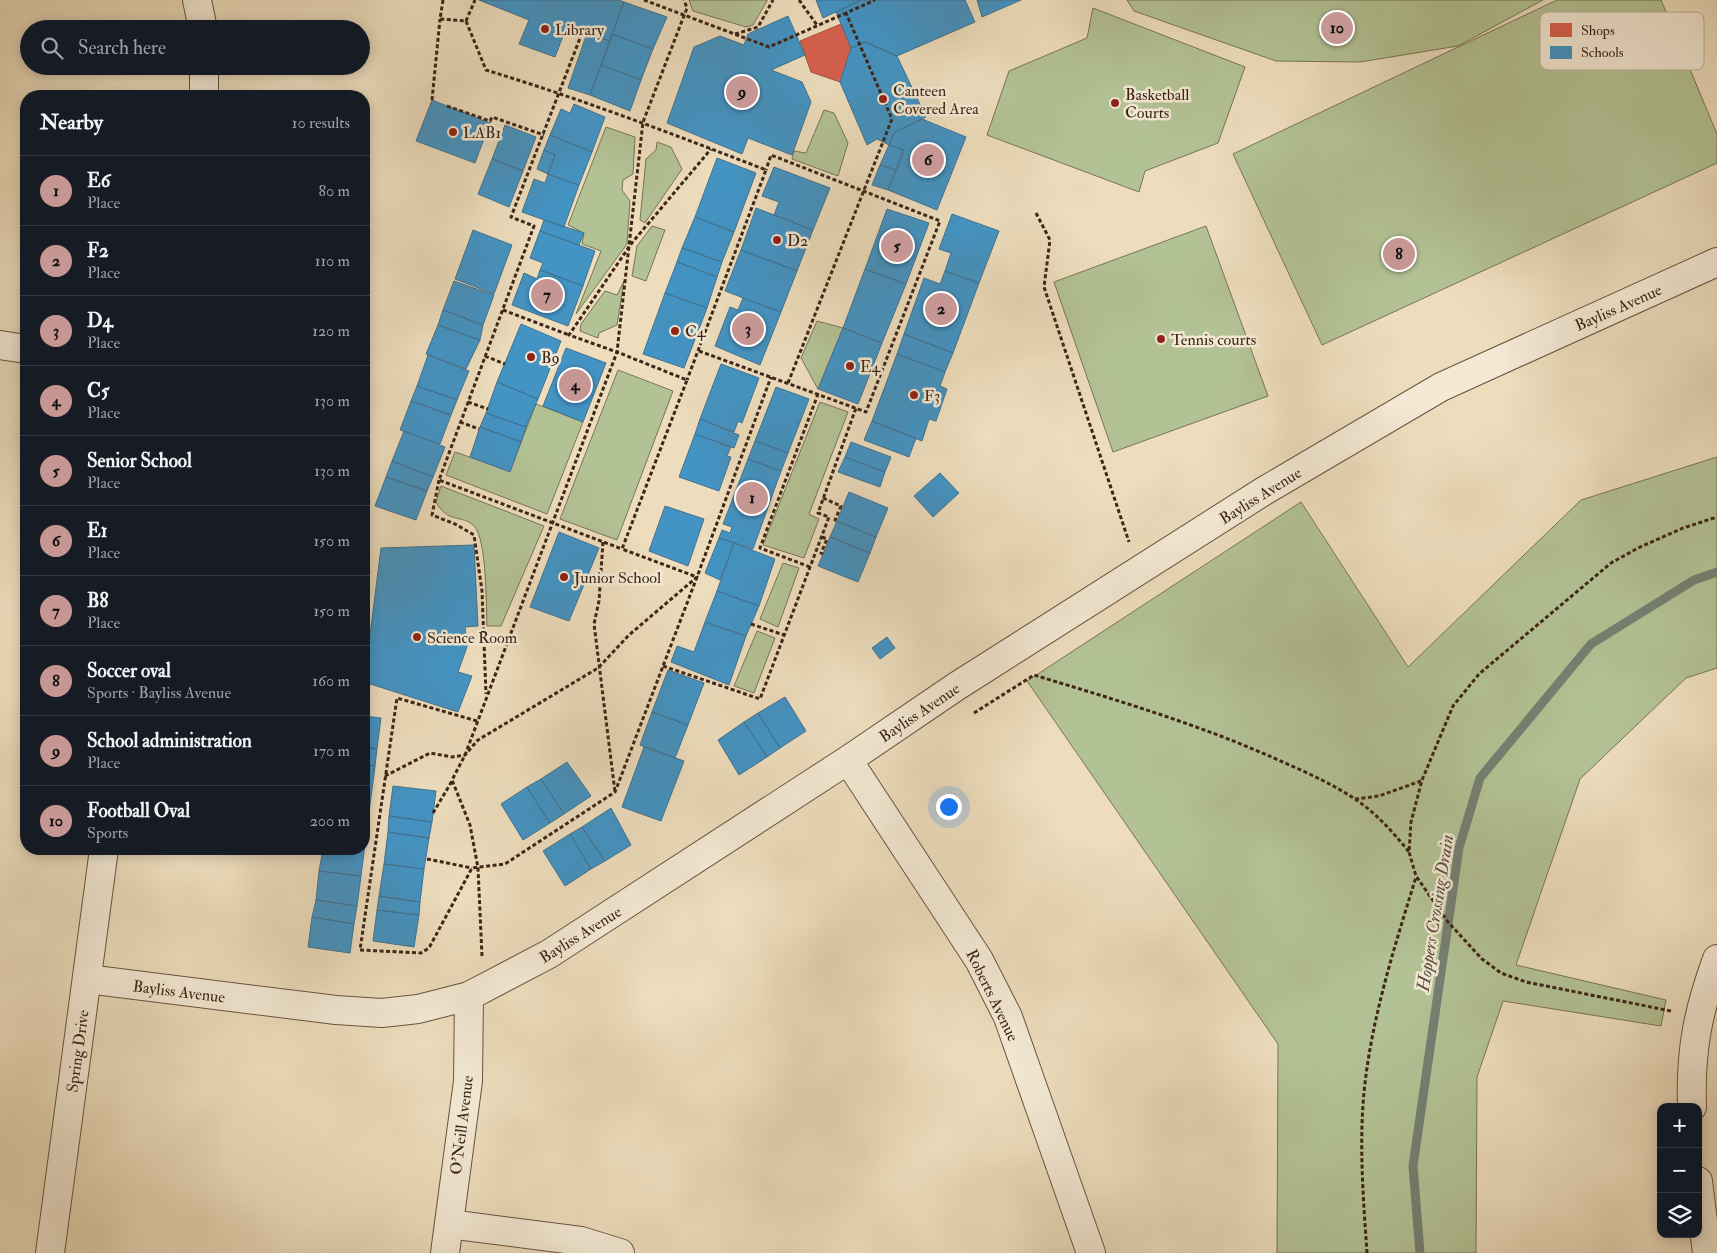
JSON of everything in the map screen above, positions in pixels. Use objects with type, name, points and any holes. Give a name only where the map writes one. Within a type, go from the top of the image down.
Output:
[{"type":"street","points":[[196,0],[201,20]]},
{"type":"street","points":[[204,75],[204,90]]},
{"type":"street","name":"Bayliss Avenue","points":[[87,979],[326,1009],[382,1013],[418,1009],[469,996],[549,954],[848,760],[957,686],[1247,502],[1441,387],[1717,262]]},
{"type":"street","points":[[0,345],[20,347]]},
{"type":"street","name":"Roberts Avenue","points":[[848,760],[979,960],[1008,1017],[1091,1253]]},
{"type":"street","name":"Spring Drive","points":[[50,1253],[103,855]]},
{"type":"street","points":[[1692,1103],[1695,1032],[1702,1000],[1717,959]]},
{"type":"street","name":"O'Neill Avenue","points":[[445,1253],[468,1082],[469,996]]},
{"type":"street","points":[[1700,1193],[1707,1253]]},
{"type":"street","points":[[449,1224],[581,1241],[620,1253]]},
{"type":"path","points":[[432,100],[443,0]]},
{"type":"path","points":[[475,0],[466,21],[486,70],[560,92],[644,122],[766,170]]},
{"type":"path","points":[[644,0],[769,47],[875,0]]},
{"type":"path","points":[[433,813],[464,755],[618,352],[644,122],[687,8],[684,0]]},
{"type":"path","points":[[735,34],[758,27],[773,0]]},
{"type":"path","points":[[799,0],[817,26]]},
{"type":"path","points":[[788,383],[892,119],[846,13]]},
{"type":"path","points":[[440,19],[466,21]]},
{"type":"path","points":[[486,697],[482,591],[474,535],[455,524],[432,515],[439,480],[534,226],[511,218],[582,33]]},
{"type":"path","points":[[446,106],[490,122],[492,116],[544,135]]},
{"type":"path","points":[[570,335],[631,244],[711,149]]},
{"type":"path","points":[[622,549],[771,155],[940,222],[866,412],[698,351]]},
{"type":"path","points":[[1036,214],[1050,240],[1044,287],[1129,542]]},
{"type":"path","points":[[502,310],[618,352],[687,380]]},
{"type":"path","points":[[485,356],[505,364]]},
{"type":"path","points":[[427,859],[472,868],[505,864],[615,792],[771,377]]},
{"type":"path","points":[[810,567],[760,548],[818,394]]},
{"type":"path","points":[[468,402],[488,409]]},
{"type":"path","points":[[663,666],[760,699],[829,518],[818,513],[856,408]]},
{"type":"path","points":[[460,422],[480,429]]},
{"type":"path","points":[[439,480],[697,577]]},
{"type":"path","points":[[823,498],[841,506],[835,520],[837,521]]},
{"type":"path","points":[[1673,1012],[1526,982],[1501,973],[1482,959],[1454,929],[1416,876],[1409,852],[1411,822],[1422,780],[1453,706],[1479,674],[1611,563],[1656,540],[1717,517]]},
{"type":"path","points":[[822,537],[827,539],[821,553],[823,554]]},
{"type":"path","points":[[603,542],[600,601],[594,624],[615,792]]},
{"type":"path","points":[[385,776],[430,753],[452,757],[464,755],[478,740],[598,668],[629,635],[697,577]]},
{"type":"path","points":[[751,624],[784,636]]},
{"type":"path","points":[[974,713],[1034,675],[1169,717],[1242,744],[1294,767],[1354,799],[1386,825],[1409,852]]},
{"type":"path","points":[[472,868],[429,948],[421,953],[360,950],[397,698],[477,721]]},
{"type":"path","points":[[452,780],[470,825],[478,868],[482,956]]},
{"type":"path","points":[[1354,799],[1378,796],[1422,780]]},
{"type":"path","points":[[1368,1253],[1364,1207],[1362,1126],[1366,1076],[1376,1018],[1416,876]]},
{"type":"green space","points":[[689,0],[767,1],[753,25],[746,27],[693,11]]},
{"type":"green space","points":[[1127,0],[1543,0],[1458,46],[1360,62],[1276,61],[1134,11]]},
{"type":"green space","points":[[1557,0],[1661,0],[1666,12],[1540,12],[1540,70],[1690,70],[1717,134],[1717,163],[1322,345],[1233,154]]},
{"type":"green space","name":"Basketball Courts","points":[[1093,8],[1245,67],[1218,143],[1145,171],[1139,192],[987,135],[1009,71],[1087,38]]},
{"type":"green space","points":[[824,110],[834,113],[848,143],[838,176],[792,159],[794,151],[806,153]]},
{"type":"green space","points":[[606,127],[635,137],[633,174],[623,180],[622,190],[630,201],[627,244],[576,314],[601,251],[582,244],[584,233],[568,225]]},
{"type":"green space","points":[[657,142],[671,147],[682,169],[645,223],[640,220],[646,159],[656,150]]},
{"type":"green space","points":[[652,226],[665,230],[646,281],[632,276],[637,246]]},
{"type":"green space","name":"Tennis courts","points":[[1206,226],[1268,396],[1113,452],[1054,282]]},
{"type":"green space","points":[[624,281],[617,325],[599,333],[598,338],[580,331],[581,324],[605,291],[617,295]]},
{"type":"green space","points":[[817,321],[843,328],[818,389],[801,358]]},
{"type":"green space","points":[[618,370],[673,391],[617,540],[560,519]]},
{"type":"green space","points":[[820,402],[848,412],[809,514],[819,519],[804,558],[763,545]]},
{"type":"green space","points":[[536,404],[583,422],[547,514],[446,475],[455,452],[510,471]]},
{"type":"green space","points":[[1717,457],[1717,668],[1686,678],[1580,779],[1516,965],[1666,1000],[1661,1026],[1503,1001],[1477,1077],[1476,1253],[1277,1253],[1278,1044],[1027,681],[1301,502],[1408,667],[1581,500]]},
{"type":"green space","points":[[441,486],[544,526],[501,626],[487,626],[484,558],[478,533],[469,522],[450,516],[441,509],[436,502]]},
{"type":"green space","points":[[783,563],[799,568],[778,627],[760,619]]},
{"type":"green space","points":[[757,631],[775,638],[754,693],[734,686]]},
{"type":"building: Shops","points":[[841,24],[851,48],[840,82],[811,72],[800,41]]},
{"type":"building: Schools","name":"Library","points":[[479,0],[619,0],[624,2],[610,41],[567,26],[555,57],[519,44],[529,20]]},
{"type":"building: Schools","points":[[816,0],[861,0],[823,18]]},
{"type":"building: Schools","points":[[861,0],[965,0],[975,22],[897,56],[865,42],[851,48],[836,12]]},
{"type":"building: Schools","points":[[977,0],[1021,0],[982,17]]},
{"type":"building: Schools","points":[[624,2],[667,17],[653,49],[612,34]]},
{"type":"building: Schools","points":[[788,16],[805,55],[771,70],[802,82],[811,102],[792,155],[748,138],[742,154],[667,123],[694,47],[720,36],[744,45],[748,34]]},
{"type":"building: Schools","points":[[587,33],[610,41],[590,95],[568,88]]},
{"type":"building: Schools","points":[[612,34],[653,49],[641,80],[601,65]]},
{"type":"building: Schools","name":"Canteen Covered Area","points":[[865,42],[897,56],[926,117],[895,132],[889,145],[877,139],[867,145],[840,82],[851,48]]},
{"type":"building: Schools","points":[[601,65],[641,80],[630,111],[590,95]]},
{"type":"building: Schools","name":"LAB1","points":[[432,100],[490,123],[475,163],[416,141]]},
{"type":"building: Schools","points":[[574,104],[605,117],[592,152],[550,135],[561,109],[570,113]]},
{"type":"building: Schools","points":[[922,119],[966,137],[937,210],[888,190],[904,150],[889,145],[895,132]]},
{"type":"building: Schools","points":[[505,125],[536,137],[523,171],[492,159]]},
{"type":"building: Schools","points":[[550,135],[592,152],[579,185],[548,174],[555,155],[544,150]]},
{"type":"building: Schools","points":[[889,145],[904,150],[896,170],[880,165]]},
{"type":"building: Schools","points":[[544,150],[555,155],[548,174],[537,169]]},
{"type":"building: Schools","points":[[717,158],[756,173],[734,232],[695,217]]},
{"type":"building: Schools","points":[[492,159],[523,171],[509,207],[478,194]]},
{"type":"building: Schools","points":[[880,165],[896,170],[888,190],[872,185]]},
{"type":"building: Schools","points":[[774,167],[830,188],[813,230],[774,215],[779,202],[762,196]]},
{"type":"building: Schools","points":[[548,174],[579,185],[564,227],[522,212],[534,179],[545,183]]},
{"type":"building: Schools","name":"D2","points":[[756,208],[813,230],[797,271],[741,250]]},
{"type":"building: Schools","points":[[887,209],[929,223],[906,284],[865,269]]},
{"type":"building: Schools","points":[[952,214],[999,231],[979,283],[945,271],[951,253],[939,249]]},
{"type":"building: Schools","points":[[695,217],[734,232],[722,262],[682,248]]},
{"type":"building: Schools","points":[[544,220],[584,233],[579,245],[540,231]]},
{"type":"building: Schools","points":[[473,230],[512,245],[494,294],[455,279]]},
{"type":"building: Schools","points":[[540,231],[595,251],[583,286],[540,270],[543,263],[530,258]]},
{"type":"building: Schools","points":[[682,248],[722,262],[717,277],[677,262]]},
{"type":"building: Schools","points":[[741,250],[797,271],[781,312],[725,291]]},
{"type":"building: Schools","points":[[677,262],[717,277],[707,308],[665,293]]},
{"type":"building: Schools","points":[[865,269],[906,284],[882,343],[843,328]]},
{"type":"building: Schools","points":[[540,270],[583,286],[568,326],[512,305],[524,273],[537,279]]},
{"type":"building: Schools","points":[[945,271],[979,283],[953,353],[904,334],[924,278],[940,284]]},
{"type":"building: Schools","points":[[454,281],[494,295],[483,325],[443,310]]},
{"type":"building: Schools","name":"C4","points":[[665,293],[707,308],[684,368],[643,354]]},
{"type":"building: Schools","points":[[743,298],[781,312],[760,365],[715,346],[730,307],[738,310]]},
{"type":"building: Schools","points":[[443,310],[483,325],[480,340],[438,325]]},
{"type":"building: Schools","name":"B9","points":[[521,324],[561,341],[538,399],[497,382]]},
{"type":"building: Schools","points":[[438,325],[480,340],[466,369],[426,354]]},
{"type":"building: Schools","name":"E4","points":[[843,328],[882,343],[858,404],[818,389]]},
{"type":"building: Schools","points":[[904,334],[953,353],[945,372],[897,354]]},
{"type":"building: Schools","points":[[566,348],[606,363],[583,422],[543,406]]},
{"type":"building: Schools","name":"F3","points":[[897,354],[945,372],[940,386],[947,389],[936,421],[929,419],[922,441],[872,421]]},
{"type":"building: Schools","points":[[428,355],[469,371],[457,400],[417,386]]},
{"type":"building: Schools","points":[[721,364],[759,378],[742,423],[738,421],[734,432],[700,419]]},
{"type":"building: Schools","points":[[497,382],[538,399],[526,427],[486,413]]},
{"type":"building: Schools","points":[[417,386],[457,400],[451,415],[411,401]]},
{"type":"building: Schools","points":[[776,387],[809,399],[788,453],[755,441]]},
{"type":"building: Schools","points":[[411,401],[451,415],[440,444],[400,430]]},
{"type":"building: Schools","points":[[486,413],[526,427],[521,442],[480,427]]},
{"type":"building: Schools","points":[[700,419],[739,435],[734,448],[695,434]]},
{"type":"building: Schools","points":[[872,421],[916,438],[909,457],[864,440]]},
{"type":"building: Schools","points":[[480,427],[521,442],[510,472],[470,457]]},
{"type":"building: Schools","points":[[404,431],[445,447],[433,477],[392,461]]},
{"type":"building: Schools","points":[[695,434],[731,447],[727,456],[731,457],[719,491],[679,477]]},
{"type":"building: Schools","points":[[755,441],[788,453],[781,471],[748,459]]},
{"type":"building: Schools","points":[[851,442],[891,457],[885,472],[845,457]]},
{"type":"building: Schools","points":[[845,457],[885,472],[880,487],[838,472]]},
{"type":"building: Schools","points":[[748,459],[781,471],[753,549],[719,538],[722,530],[730,533],[732,527],[723,524]]},
{"type":"building: Schools","points":[[392,461],[433,477],[427,491],[386,477]]},
{"type":"building: Schools","points":[[940,473],[959,493],[933,517],[914,496]]},
{"type":"building: Schools","points":[[386,477],[427,491],[416,520],[375,506]]},
{"type":"building: Schools","points":[[849,492],[888,508],[876,537],[837,521]]},
{"type":"building: Schools","points":[[665,506],[704,519],[688,566],[649,551]]},
{"type":"building: Schools","points":[[837,521],[876,537],[870,553],[830,537]]},
{"type":"building: Schools","name":"Junior School","points":[[559,532],[599,548],[569,621],[530,607]]},
{"type":"building: Schools","points":[[830,537],[870,553],[858,582],[818,566]]},
{"type":"building: Schools","points":[[719,538],[734,543],[720,580],[705,573]]},
{"type":"building: Schools","points":[[734,543],[775,559],[759,606],[717,591]]},
{"type":"building: Schools","name":"Science Room","points":[[474,545],[478,626],[465,627],[467,647],[458,672],[472,676],[458,712],[370,684],[370,635],[381,548]]},
{"type":"building: Schools","points":[[717,591],[759,606],[746,636],[705,622]]},
{"type":"building: Schools","points":[[705,622],[746,636],[729,685],[671,662],[677,646],[694,652]]},
{"type":"building: Schools","points":[[887,637],[895,648],[880,659],[872,648]]},
{"type":"building: Schools","points":[[668,670],[704,683],[688,725],[652,712]]},
{"type":"building: Schools","points":[[785,697],[806,731],[780,748],[758,713]]},
{"type":"building: Schools","points":[[652,712],[688,725],[675,758],[640,745]]},
{"type":"building: Schools","points":[[758,713],[780,748],[767,757],[744,722]]},
{"type":"building: Schools","points":[[370,717],[381,718],[377,749],[370,748]]},
{"type":"building: Schools","points":[[744,722],[767,757],[739,775],[718,740]]},
{"type":"building: Schools","points":[[644,747],[684,761],[661,821],[622,807]]},
{"type":"building: Schools","points":[[370,748],[377,749],[375,766],[370,765]]},
{"type":"building: Schools","points":[[567,762],[591,796],[564,814],[541,779]]},
{"type":"building: Schools","points":[[370,765],[375,766],[370,797]]},
{"type":"building: Schools","points":[[541,779],[564,814],[550,823],[527,787]]},
{"type":"building: Schools","points":[[393,786],[436,791],[432,822],[389,816]]},
{"type":"building: Schools","points":[[527,787],[550,823],[523,840],[501,804]]},
{"type":"building: Schools","points":[[611,808],[631,845],[605,861],[582,827]]},
{"type":"building: Schools","points":[[389,816],[432,822],[429,838],[388,832]]},
{"type":"building: Schools","points":[[582,827],[605,861],[591,869],[570,834]]},
{"type":"building: Schools","points":[[388,832],[429,838],[424,869],[384,864]]},
{"type":"building: Schools","points":[[570,834],[591,869],[565,886],[543,851]]},
{"type":"building: Schools","points":[[322,855],[364,855],[361,876],[319,871]]},
{"type":"building: Schools","points":[[384,864],[424,869],[420,902],[379,896]]},
{"type":"building: Schools","points":[[319,871],[361,876],[357,906],[316,900]]},
{"type":"building: Schools","points":[[379,896],[420,902],[419,915],[377,910]]},
{"type":"building: Schools","points":[[316,900],[357,906],[354,924],[312,917]]},
{"type":"building: Schools","points":[[377,910],[419,915],[414,947],[373,941]]},
{"type":"building: Schools","points":[[312,917],[354,924],[350,953],[308,947]]},
{"type":"waterway","name":"Hoppers Crossing Drain","points":[[1420,1253],[1413,1166],[1459,848],[1480,778],[1591,644],[1694,580],[1717,572]]},
{"type":"place","name":"Football Oval","points":[[1337,28]]},
{"type":"place","name":"Library","points":[[545,29]]},
{"type":"place","name":"School administration","points":[[742,92]]},
{"type":"place","name":"Canteen Covered Area","points":[[883,99]]},
{"type":"place","name":"Basketball Courts","points":[[1115,103]]},
{"type":"place","name":"LAB1","points":[[453,132]]},
{"type":"place","name":"E1","points":[[928,160]]},
{"type":"place","name":"D2","points":[[777,240]]},
{"type":"place","name":"Senior School","points":[[897,246]]},
{"type":"place","name":"Soccer oval","points":[[1399,254]]},
{"type":"place","name":"B8","points":[[547,295]]},
{"type":"place","name":"F2","points":[[941,309]]},
{"type":"place","name":"D4","points":[[748,329]]},
{"type":"place","name":"C4","points":[[675,331]]},
{"type":"place","name":"Tennis courts","points":[[1161,339]]},
{"type":"place","name":"B9","points":[[531,357]]},
{"type":"place","name":"E4","points":[[850,366]]},
{"type":"place","name":"C5","points":[[575,385]]},
{"type":"place","name":"F3","points":[[914,395]]},
{"type":"place","name":"E6","points":[[752,498]]},
{"type":"place","name":"Junior School","points":[[564,577]]},
{"type":"place","name":"Science Room","points":[[417,637]]}]
